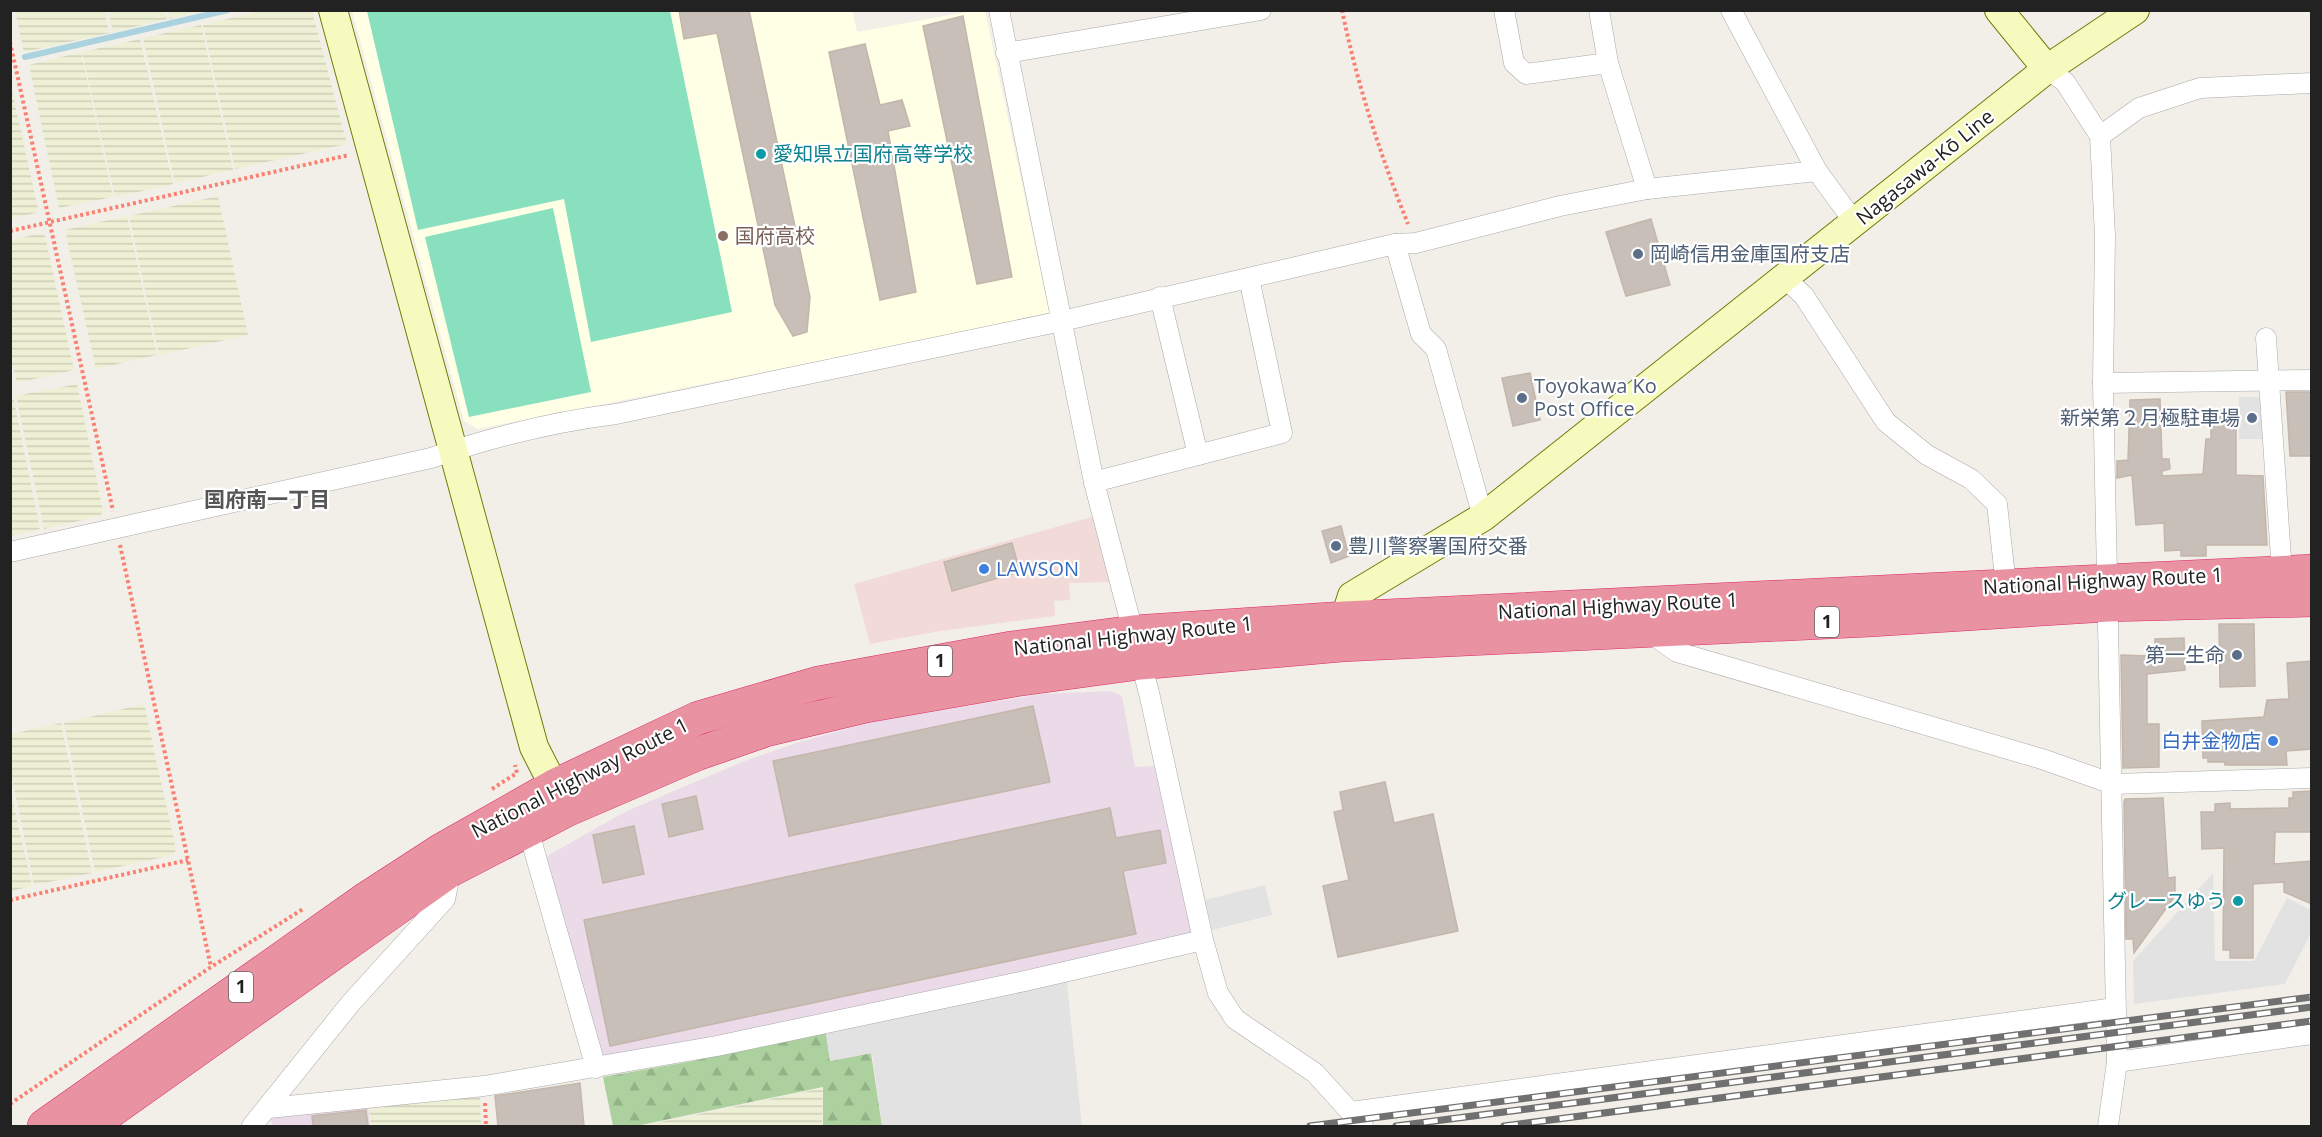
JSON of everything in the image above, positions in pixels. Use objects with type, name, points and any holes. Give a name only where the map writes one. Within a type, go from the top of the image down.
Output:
[{"type":"highway","name":"National Highway Route 1","points":[[1344,632],[1646,630],[1871,620],[2297,572]]},
{"type":"highway","name":"National Highway Route 1","points":[[44,1126],[367,898],[441,850],[560,798],[766,730],[866,706],[1015,680],[1136,647],[2006,586],[2108,593],[2312,600]]},
{"type":"highway","name":"National Highway Route 1","points":[[90,1126],[451,870],[528,829],[560,798]]},
{"type":"main road","points":[[333,10],[369,150],[534,747],[560,798]]},
{"type":"main road","points":[[1999,10],[2047,69]]},
{"type":"main road","name":"Nagasawa-Kō Line","points":[[1344,632],[1352,596],[1483,517],[1786,279],[2047,69],[2135,10]]},
{"type":"street","points":[[999,10],[1094,482],[1136,647],[1203,940],[1218,993],[1235,1019],[1315,1073],[1357,1119],[2115,1008]]},
{"type":"street","points":[[1006,53],[1261,10]]},
{"type":"street","points":[[1504,10],[1514,63],[1526,74],[1608,63]]},
{"type":"street","points":[[1599,10],[1608,63],[1647,189]]},
{"type":"street","points":[[1731,10],[1817,171],[1855,223]]},
{"type":"street","points":[[2047,69],[2065,82],[2100,136],[2105,236],[2103,383],[2113,784],[2116,1062],[2108,1126]]},
{"type":"street","points":[[2100,136],[2139,108],[2200,88],[2312,82]]},
{"type":"street","points":[[10,552],[431,458],[478,441],[1062,321],[1395,244],[1416,243],[1560,206],[1647,189],[1817,171]]},
{"type":"street","points":[[1395,244],[1421,334],[1436,350],[1483,517]]},
{"type":"street","points":[[1094,482],[1282,433],[1249,278]]},
{"type":"street","points":[[1786,279],[1804,296],[1886,422],[1928,455],[1971,479],[1997,504],[2006,586]]},
{"type":"street","points":[[1160,297],[1198,455]]},
{"type":"street","points":[[2266,338],[2269,381],[2297,572]]},
{"type":"street","points":[[2103,383],[2312,380]]},
{"type":"street","points":[[1646,630],[1677,652],[2031,756],[2113,784],[2312,778]]},
{"type":"street","points":[[528,829],[596,1068]]},
{"type":"street","points":[[252,1126],[269,1108],[350,1004],[445,899],[451,870]]},
{"type":"street","points":[[269,1108],[484,1086],[596,1068],[774,1034],[1203,940]]},
{"type":"street","points":[[2116,1062],[2312,1034]]},
{"type":"path","points":[[1342,10],[1353,64],[1384,164],[1416,243]]},
{"type":"path","points":[[10,42],[211,967]]},
{"type":"path","points":[[10,231],[369,150]]},
{"type":"path","points":[[487,792],[517,773],[514,762]]},
{"type":"path","points":[[10,900],[188,860]]},
{"type":"path","points":[[10,1104],[211,967],[310,904]]},
{"type":"shaded area","points":[[168,10],[206,10],[206,11],[169,19]]},
{"type":"shaded area","points":[[263,10],[312,11],[347,144],[235,169],[203,25]]},
{"type":"shaded area","name":"国府高校","points":[[852,10],[857,32],[972,11],[985,11],[1050,315],[478,429],[464,421],[352,11]]},
{"type":"shaded area","points":[[15,11],[105,11],[109,33],[24,52]]},
{"type":"shaded area","points":[[108,11],[165,11],[167,19],[113,32]]},
{"type":"shaded area","points":[[201,25],[233,170],[175,183],[143,38]]},
{"type":"shaded area","points":[[140,39],[173,184],[115,197],[82,52]]},
{"type":"shaded area","points":[[81,52],[113,197],[59,208],[29,65]]},
{"type":"shaded area","points":[[11,86],[38,209],[35,213],[11,219]]},
{"type":"shaded area","points":[[218,196],[248,335],[159,355],[129,216]]},
{"type":"shaded area","points":[[127,216],[157,355],[96,369],[65,230]]},
{"type":"shaded area","points":[[42,233],[45,236],[74,370],[17,383],[10,355],[11,240]]},
{"type":"shaded area","points":[[77,384],[103,511],[100,516],[44,529],[16,396]]},
{"type":"shaded area","points":[[13,396],[40,529],[11,536],[10,397]]},
{"type":"shaded area","name":"新栄第２月極駐車場","points":[[2239,397],[2265,397],[2265,439],[2239,439]]},
{"type":"shaded area","points":[[1095,516],[1112,582],[1069,583],[1070,600],[1054,601],[1055,616],[940,631],[870,644],[854,584]]},
{"type":"shaded area","points":[[1110,691],[1122,696],[1135,767],[1154,766],[1192,935],[604,1061],[545,857],[627,811],[742,762],[799,742],[873,722],[974,705],[1042,694]]},
{"type":"shaded area","points":[[144,704],[176,850],[173,855],[95,872],[64,723]]},
{"type":"shaded area","points":[[61,723],[92,873],[34,885],[11,773],[11,734]]},
{"type":"shaded area","points":[[10,788],[32,886],[11,891],[10,891]]},
{"type":"shaded area","points":[[2213,873],[2215,961],[2254,961],[2287,898],[2311,910],[2311,933],[2285,984],[2134,1004],[2133,961]]},
{"type":"shaded area","points":[[1265,885],[1272,915],[1212,930],[1205,900]]},
{"type":"shaded area","points":[[1066,974],[1082,1126],[882,1126],[872,1053],[830,1061],[825,1028]]},
{"type":"shaded area","points":[[823,1088],[822,1126],[640,1126],[699,1114]]},
{"type":"shaded area","points":[[480,1093],[481,1126],[371,1126],[369,1104]]},
{"type":"shaded area","points":[[368,1104],[370,1126],[274,1126],[270,1120],[276,1113]]},
{"type":"green space","points":[[367,11],[670,11],[732,312],[591,342],[564,199],[418,230]]},
{"type":"green space","points":[[553,208],[591,392],[469,417],[425,237]]},
{"type":"green space","points":[[826,1030],[830,1061],[871,1053],[882,1126],[823,1126],[823,1087],[636,1126],[613,1126],[603,1077],[693,1061]]},
{"type":"building","name":"愛知県立国府高等学校","points":[[679,10],[749,10],[810,297],[807,332],[793,336],[775,305],[717,33],[684,39]]},
{"type":"building","points":[[963,16],[1012,277],[977,284],[923,26]]},
{"type":"building","points":[[865,44],[880,105],[902,100],[910,126],[888,131],[916,292],[880,300],[829,52]]},
{"type":"building","points":[[1651,219],[1670,285],[1626,296],[1606,232]]},
{"type":"building","points":[[1530,373],[1540,420],[1513,426],[1502,378]]},
{"type":"building","points":[[2286,392],[2312,392],[2312,456],[2290,456]]},
{"type":"building","points":[[2160,399],[2162,459],[2169,459],[2170,469],[2162,471],[2162,476],[2203,474],[2206,439],[2211,439],[2211,410],[2236,410],[2236,475],[2263,476],[2267,545],[2206,545],[2206,556],[2181,556],[2181,550],[2165,551],[2164,523],[2136,525],[2132,475],[2117,478],[2117,461],[2128,460],[2130,400]]},
{"type":"building","points":[[1341,526],[1349,556],[1331,563],[1322,531]]},
{"type":"building","points":[[1012,543],[1020,572],[952,591],[944,562]]},
{"type":"building","name":"第一生命","points":[[2219,624],[2254,624],[2255,686],[2220,687]]},
{"type":"building","points":[[2184,638],[2185,670],[2147,674],[2147,724],[2159,724],[2159,767],[2123,768],[2121,655],[2150,656],[2149,651],[2155,651],[2155,639]]},
{"type":"building","points":[[2312,661],[2312,749],[2286,751],[2287,765],[2225,765],[2225,762],[2208,762],[2208,758],[2203,758],[2202,721],[2264,717],[2267,700],[2289,699],[2287,663]]},
{"type":"building","points":[[1033,706],[1050,782],[789,836],[773,761]]},
{"type":"building","points":[[1385,782],[1394,823],[1433,814],[1458,931],[1338,957],[1323,886],[1349,880],[1334,812],[1343,810],[1340,792]]},
{"type":"building","points":[[2312,791],[2312,832],[2275,832],[2274,864],[2312,861],[2312,904],[2284,892],[2284,882],[2253,884],[2253,958],[2230,958],[2230,950],[2223,950],[2224,848],[2202,849],[2201,812],[2215,812],[2215,804],[2230,803],[2230,809],[2289,808],[2289,798],[2293,798],[2293,792]]},
{"type":"building","points":[[696,796],[703,829],[669,837],[662,804]]},
{"type":"building","points":[[2163,798],[2168,878],[2175,877],[2175,896],[2134,953],[2133,939],[2126,939],[2124,802],[2125,799]]},
{"type":"building","points":[[1110,808],[1116,838],[1160,830],[1166,863],[1123,871],[1136,934],[610,1046],[584,920]]},
{"type":"building","points":[[634,826],[644,874],[603,883],[593,835]]},
{"type":"building","points":[[580,1083],[584,1126],[498,1126],[495,1096]]},
{"type":"building","points":[[366,1110],[368,1126],[313,1126],[312,1116]]},
{"type":"waterway","points":[[25,57],[228,10]]},
{"type":"railway","points":[[1310,1126],[2312,997]]},
{"type":"railway","points":[[1396,1126],[2312,1007]]},
{"type":"railway","points":[[1504,1126],[2312,1021]]},
{"type":"place","name":"愛知県立国府高等学校","points":[[761,154]]},
{"type":"place","name":"国府高校","points":[[723,236]]},
{"type":"place","name":"岡崎信用金庫国府支店","points":[[1638,254]]},
{"type":"place","name":"Toyokawa Ko Post Office","points":[[1522,398]]},
{"type":"place","name":"新栄第２月極駐車場","points":[[2252,418]]},
{"type":"place","name":"豊川警察署国府交番","points":[[1336,546]]},
{"type":"place","name":"LAWSON","points":[[984,569]]},
{"type":"place","name":"第一生命","points":[[2237,655]]},
{"type":"place","name":"白井金物店","points":[[2273,741]]},
{"type":"place","name":"グレースゆう","points":[[2238,901]]},
{"type":"district","name":"国府南一丁目","points":[[267,500]]}]
